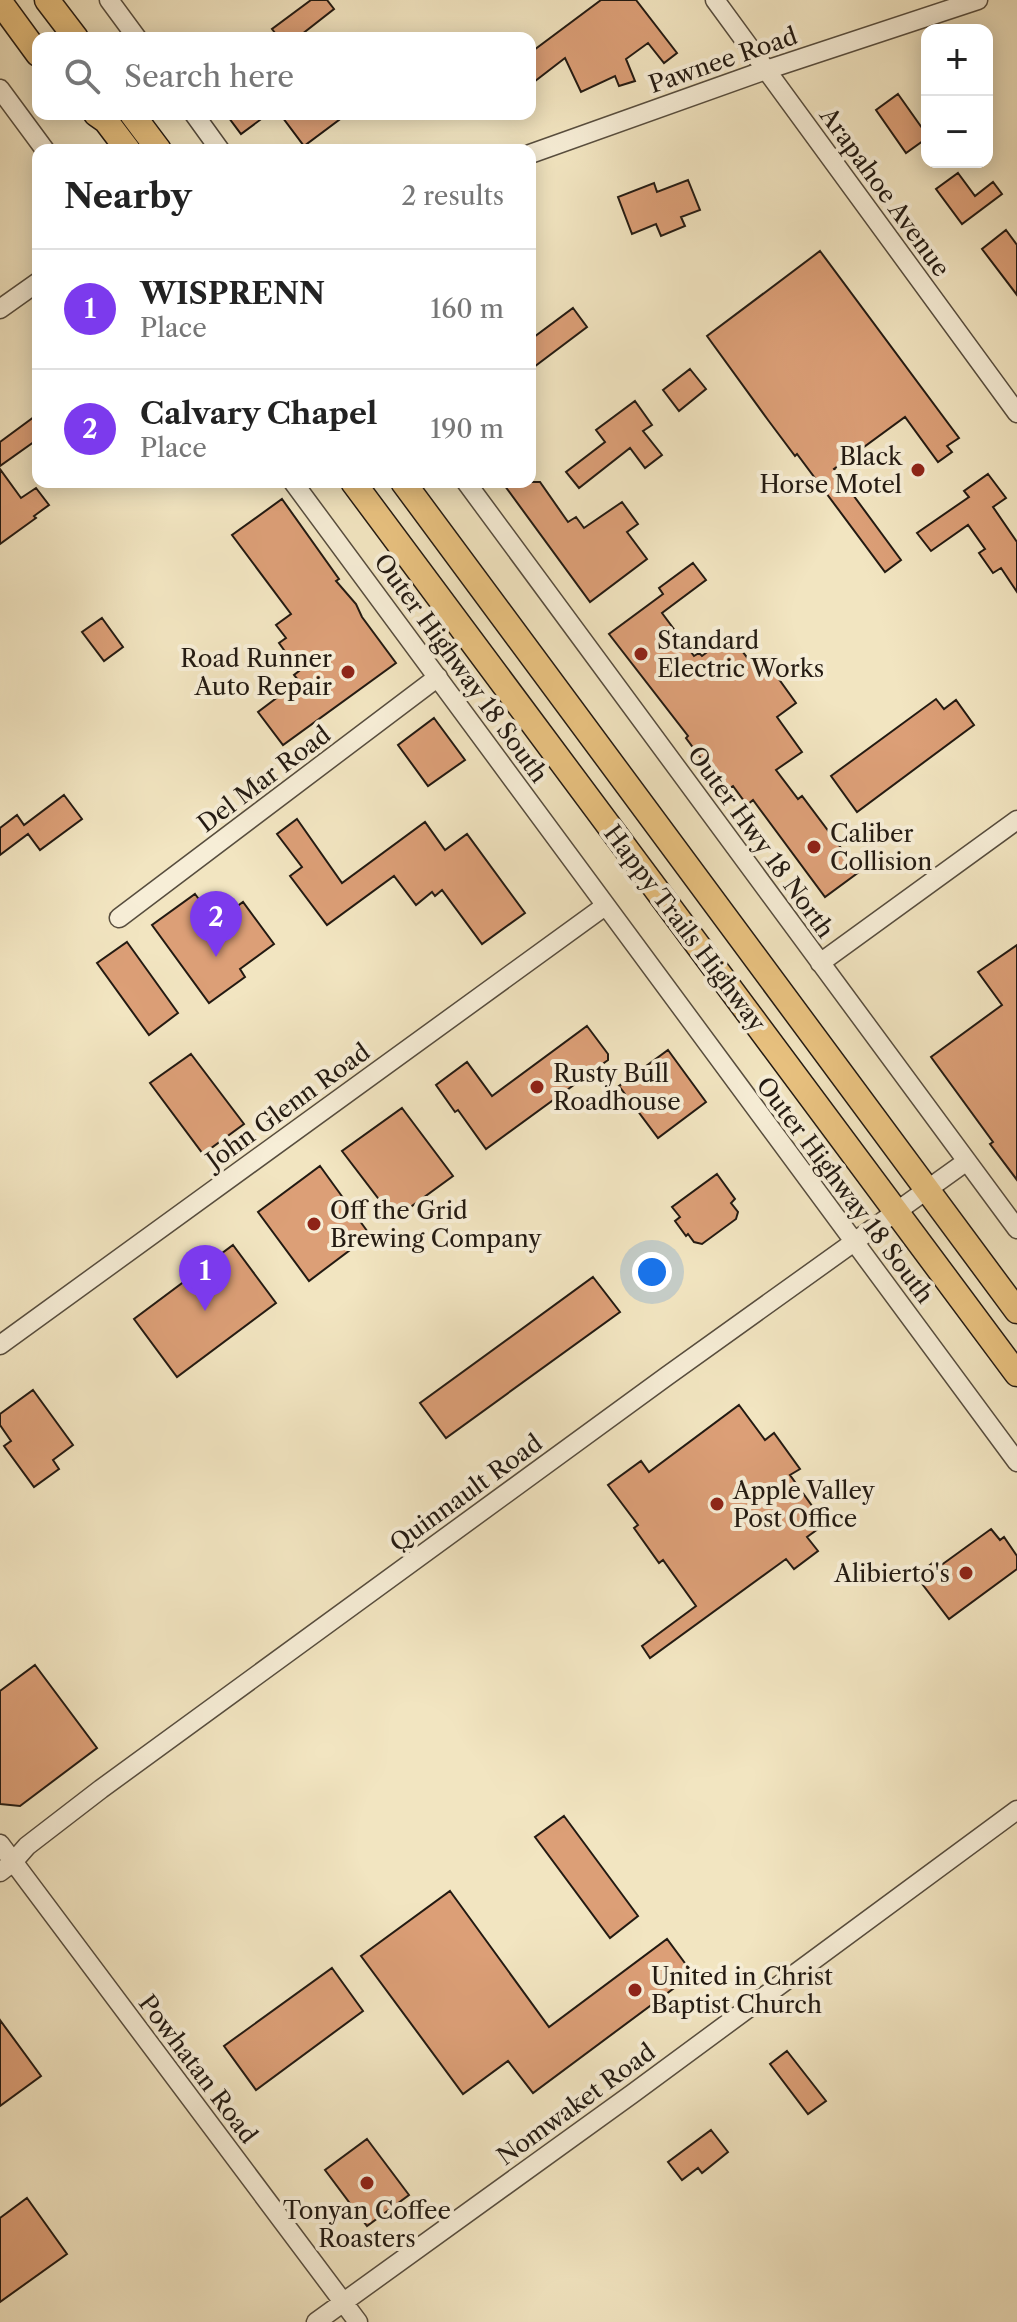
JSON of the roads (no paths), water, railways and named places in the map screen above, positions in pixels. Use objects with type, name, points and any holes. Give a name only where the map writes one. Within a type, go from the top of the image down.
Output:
[{"type":"main road","points":[[47,0],[71,32]]},
{"type":"main road","points":[[0,2],[32,46]]},
{"type":"main road","points":[[86,120],[104,144]]},
{"type":"main road","points":[[105,120],[123,144]]},
{"type":"main road","points":[[136,120],[154,144]]},
{"type":"main road","name":"Happy Trails Highway","points":[[357,488],[1017,1374]]},
{"type":"main road","name":"Happy Trails Highway","points":[[407,488],[1017,1311]]},
{"type":"street","points":[[109,0],[133,32]]},
{"type":"street","name":"Arapahoe Avenue","points":[[715,0],[1017,413]]},
{"type":"street","name":"Pawnee Road","points":[[536,152],[766,70],[978,0]]},
{"type":"street","points":[[0,89],[41,144]]},
{"type":"street","points":[[198,120],[216,144]]},
{"type":"street","points":[[0,309],[32,286]]},
{"type":"street","name":"Outer Highway 18 South","points":[[297,488],[1017,1462]]},
{"type":"street","name":"Outer Hwy 18 North","points":[[470,488],[1017,1229]]},
{"type":"street","name":"Del Mar Road","points":[[119,918],[438,677]]},
{"type":"street","points":[[820,963],[1017,820]]},
{"type":"street","name":"John Glenn Road","points":[[0,1345],[605,906]]},
{"type":"street","name":"Quinnault Road","points":[[7,1867],[27,1846],[101,1789],[967,1161]]},
{"type":"street","name":"Nomwaket Road","points":[[316,2322],[1017,1810]]},
{"type":"street","name":"Powhatan Road","points":[[0,1844],[7,1867],[358,2322]]},
{"type":"place","name":"Black Horse Motel","points":[[918,470]]},
{"type":"place","name":"Standard Electric Works","points":[[641,654]]},
{"type":"place","name":"Road Runner Auto Repair","points":[[348,672]]},
{"type":"place","name":"Caliber Collision","points":[[814,847]]},
{"type":"place","name":"Calvary Chapel","points":[[216,957]]},
{"type":"place","name":"Rusty Bull Roadhouse","points":[[537,1087]]},
{"type":"place","name":"Off the Grid Brewing Company","points":[[314,1224]]},
{"type":"place","name":"WISPRENN","points":[[205,1311]]},
{"type":"place","name":"Apple Valley Post Office","points":[[717,1504]]},
{"type":"place","name":"Alibierto's","points":[[966,1573]]},
{"type":"place","name":"United in Christ Baptist Church","points":[[635,1990]]},
{"type":"place","name":"Tonyan Coffee Roasters","points":[[367,2183]]}]
